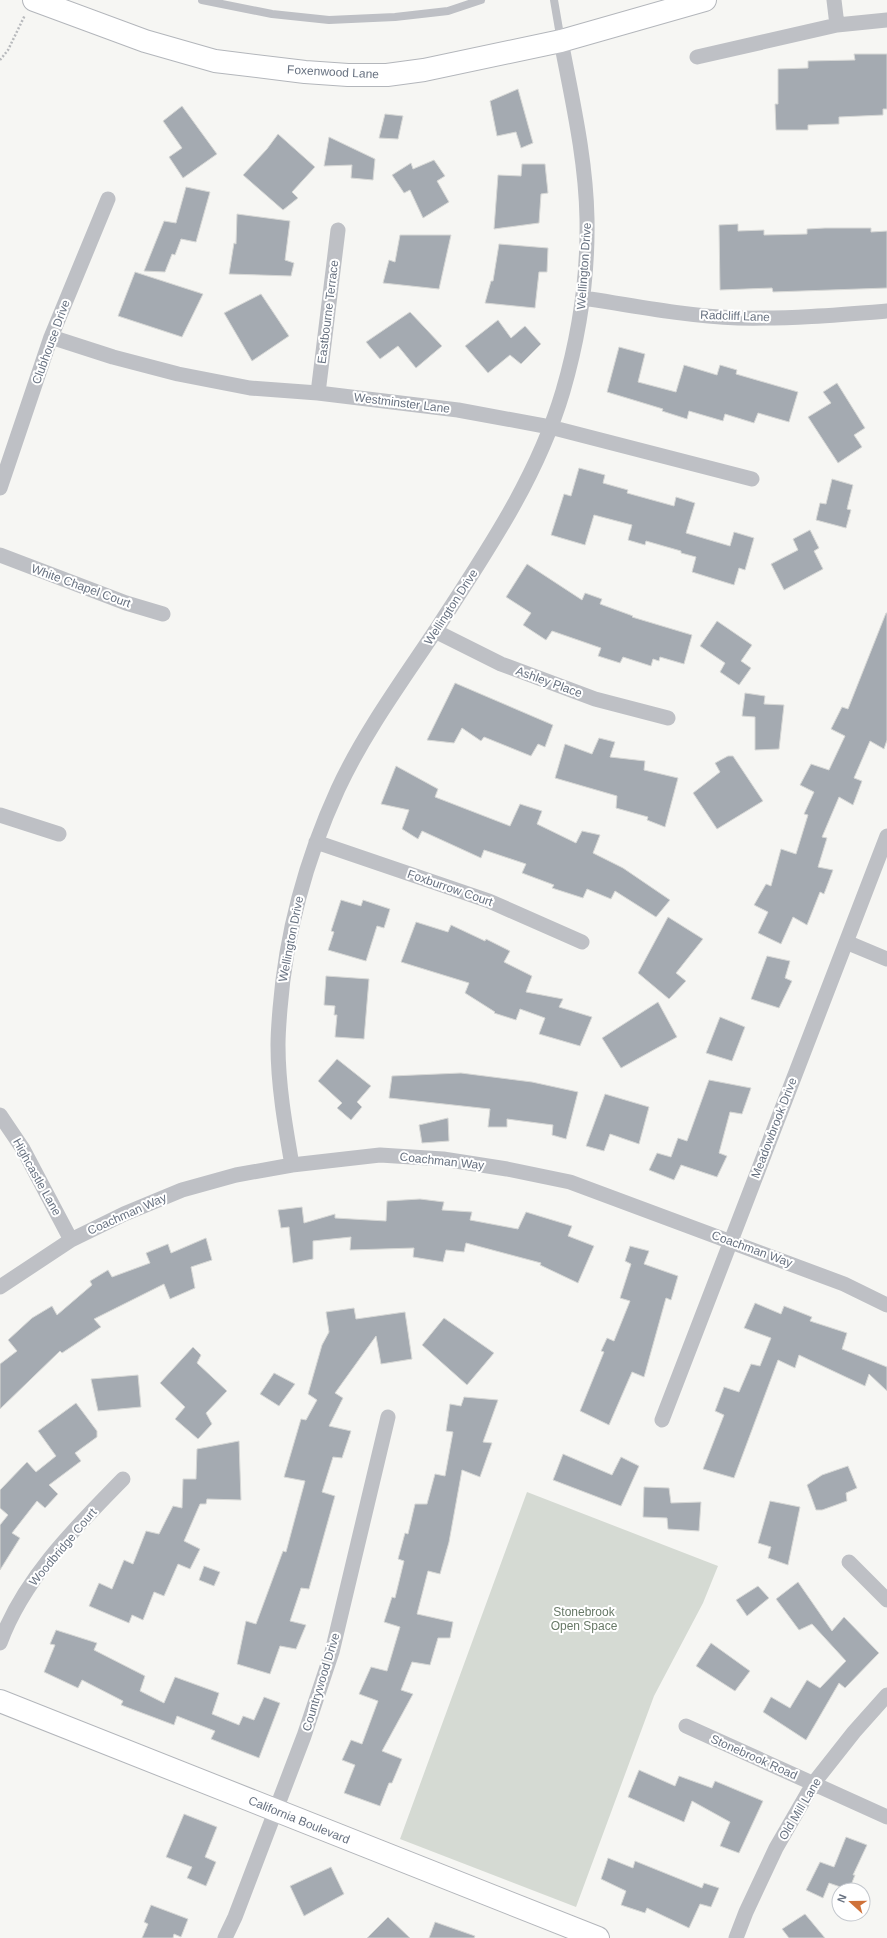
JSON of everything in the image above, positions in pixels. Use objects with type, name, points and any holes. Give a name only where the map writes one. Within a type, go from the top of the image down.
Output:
[{"type":"street","name":"Foxenwood Lane","points":[[31,4],[145,41],[215,61],[305,72],[348,75],[388,75],[424,70],[561,41],[705,0]]},
{"type":"street","points":[[834,0],[837,25]]},
{"type":"street","points":[[697,57],[837,25],[887,20]]},
{"type":"street","name":"Wellington Drive","points":[[292,1164],[282,1108],[278,1044],[282,982],[294,912],[316,842],[339,787],[366,739],[512,511],[550,427],[562,393],[584,298],[587,219],[578,132],[561,41]]},
{"type":"street","name":"Clubhouse Drive","points":[[0,488],[51,336],[108,199]]},
{"type":"street","name":"Eastbourne Terrace","points":[[318,393],[338,230]]},
{"type":"street","name":"Radcliff Lane","points":[[584,298],[681,313],[736,318],[787,318],[887,311]]},
{"type":"street","name":"Westminster Lane","points":[[51,336],[113,357],[178,374],[250,388],[318,393],[458,410],[550,427],[752,479]]},
{"type":"street","name":"White Chapel Court","points":[[0,555],[126,603],[163,614]]},
{"type":"street","name":"Ashley Place","points":[[435,631],[507,667],[595,699],[668,718]]},
{"type":"street","points":[[0,815],[59,834]]},
{"type":"street","name":"Meadowbrook Drive","points":[[662,1420],[887,836]]},
{"type":"street","name":"Foxburrow Court","points":[[316,842],[488,900],[582,942]]},
{"type":"street","points":[[846,942],[887,959]]},
{"type":"street","name":"Highcastle Lane","points":[[0,1115],[23,1149],[71,1240]]},
{"type":"street","name":"Coachman Way","points":[[0,1287],[71,1240],[124,1214],[182,1190],[236,1175],[292,1164],[380,1156],[443,1159],[507,1168],[570,1182],[844,1284],[887,1305]]},
{"type":"street","name":"Countrywood Drive","points":[[225,1938],[235,1917],[304,1736],[332,1652],[388,1417]]},
{"type":"street","name":"Woodbridge Court","points":[[0,1643],[22,1598],[46,1564],[85,1518],[124,1479]]},
{"type":"street","points":[[849,1562],[887,1600]]},
{"type":"street","name":"Old Mill Lane","points":[[736,1938],[746,1912],[776,1848],[813,1784],[854,1732],[887,1695]]},
{"type":"street","name":"California Boulevard","points":[[0,1701],[598,1938]]},
{"type":"street","name":"Stonebrook Road","points":[[686,1726],[887,1817]]},
{"type":"lane","points":[[202,0],[272,14],[329,20],[395,17],[418,14],[448,10],[481,0]]},
{"type":"lane","points":[[554,0],[561,41]]},
{"type":"path","points":[[0,60],[8,50],[31,4]]},
{"type":"green space","name":"Stonebrook Open Space","points":[[527,1492],[718,1566],[703,1603],[654,1696],[576,1907],[400,1839]]},
{"type":"building","points":[[854,54],[887,54],[887,109],[883,109],[883,115],[839,117],[839,124],[808,125],[808,130],[776,130],[775,104],[778,104],[778,69],[808,68],[808,61],[855,60]]},
{"type":"building","points":[[518,89],[533,143],[521,148],[516,132],[497,136],[490,101]]},
{"type":"building","points":[[182,106],[217,154],[183,178],[169,157],[182,148],[163,121]]},
{"type":"building","points":[[385,114],[403,116],[398,139],[379,138]]},
{"type":"building","points":[[278,134],[315,167],[292,192],[298,198],[283,210],[243,175],[267,149]]},
{"type":"building","points":[[329,137],[375,159],[373,180],[351,178],[352,165],[324,166]]},
{"type":"building","points":[[434,160],[445,176],[437,181],[449,202],[423,218],[410,190],[404,193],[392,175],[411,163],[413,169]]},
{"type":"building","points":[[522,164],[545,164],[548,193],[541,194],[539,223],[494,229],[498,175],[521,176]]},
{"type":"building","points":[[186,187],[210,192],[196,242],[181,239],[175,255],[172,254],[165,272],[144,271],[164,221],[176,223]]},
{"type":"building","points":[[237,214],[290,221],[285,260],[294,263],[291,276],[229,274],[234,243],[236,244]]},
{"type":"building","points":[[738,224],[738,231],[764,230],[764,235],[807,234],[807,229],[825,228],[871,228],[871,232],[887,231],[887,288],[773,292],[772,288],[720,290],[719,225]]},
{"type":"building","points":[[400,235],[451,235],[439,289],[383,283],[389,260],[395,262]]},
{"type":"building","points":[[499,244],[548,248],[547,272],[539,272],[535,308],[485,303],[491,281],[493,281]]},
{"type":"building","points":[[135,272],[203,294],[182,337],[118,316]]},
{"type":"building","points":[[261,294],[289,336],[252,361],[224,313]]},
{"type":"building","points":[[410,312],[442,346],[416,368],[398,346],[380,359],[366,342]]},
{"type":"building","points":[[498,320],[511,338],[525,326],[541,344],[521,364],[510,355],[488,373],[465,346]]},
{"type":"building","points":[[619,347],[645,354],[638,382],[676,392],[684,365],[717,375],[720,365],[737,370],[736,374],[798,392],[789,422],[758,413],[754,423],[725,414],[723,421],[689,411],[687,419],[662,411],[663,409],[607,392]]},
{"type":"building","points":[[837,383],[865,428],[854,435],[862,447],[838,463],[808,417],[831,403],[823,392]]},
{"type":"building","points":[[579,468],[605,475],[603,483],[628,490],[627,493],[674,506],[676,497],[695,503],[686,533],[730,546],[734,532],[754,538],[745,570],[739,568],[734,585],[692,572],[696,557],[646,541],[645,545],[628,540],[632,525],[594,515],[585,545],[551,535],[564,494],[571,496]]},
{"type":"building","points":[[832,479],[853,485],[847,509],[851,510],[846,528],[816,520],[820,503],[826,504]]},
{"type":"building","points":[[810,530],[819,548],[814,551],[823,569],[784,590],[771,564],[798,550],[793,539]]},
{"type":"building","points":[[527,564],[582,600],[585,593],[602,599],[600,604],[633,616],[632,617],[692,635],[684,664],[660,657],[659,661],[653,659],[651,666],[623,657],[620,663],[598,656],[601,648],[552,631],[546,640],[523,625],[531,613],[506,597]]},
{"type":"building","points":[[886,613],[887,740],[884,749],[870,741],[854,778],[862,781],[853,805],[839,797],[822,837],[827,838],[818,867],[833,870],[824,894],[820,892],[807,925],[793,917],[781,944],[758,933],[768,912],[754,905],[766,884],[771,886],[781,849],[796,854],[808,815],[804,814],[814,792],[800,785],[811,764],[829,770],[845,736],[831,729],[842,707],[848,709]]},
{"type":"building","points":[[717,621],[752,645],[741,661],[751,668],[739,685],[720,672],[725,663],[700,646]]},
{"type":"building","points":[[455,683],[553,725],[545,747],[538,744],[531,756],[484,737],[481,741],[462,728],[454,743],[427,740]]},
{"type":"building","points":[[745,693],[765,696],[764,704],[784,705],[779,749],[755,750],[755,717],[742,716]]},
{"type":"building","points":[[599,738],[615,742],[610,757],[645,761],[644,770],[678,778],[665,827],[647,820],[648,817],[616,808],[617,796],[555,778],[565,744],[592,754]]},
{"type":"building","points":[[728,756],[733,756],[763,801],[717,829],[693,793],[720,772],[715,763]]},
{"type":"building","points":[[396,766],[438,789],[435,797],[510,826],[520,804],[542,811],[537,824],[576,843],[582,831],[600,835],[593,853],[623,868],[670,900],[656,917],[615,891],[611,899],[587,889],[583,898],[552,888],[554,885],[522,873],[526,864],[484,850],[481,858],[422,831],[418,839],[402,829],[409,810],[381,804]]},
{"type":"building","points":[[341,900],[361,906],[363,900],[390,909],[384,928],[377,926],[366,961],[328,950],[334,932],[331,931]]},
{"type":"building","points":[[668,917],[703,939],[676,973],[686,981],[669,999],[638,973]]},
{"type":"building","points":[[416,922],[448,932],[451,925],[485,941],[486,939],[510,951],[504,962],[532,976],[526,992],[563,999],[559,1007],[592,1017],[580,1046],[539,1034],[545,1018],[520,1009],[516,1020],[494,1013],[495,1012],[465,993],[469,983],[401,962]]},
{"type":"building","points":[[767,956],[790,961],[785,978],[792,981],[779,1008],[751,999]]},
{"type":"building","points":[[326,976],[369,979],[364,1039],[335,1037],[337,1015],[334,1015],[335,1006],[324,1005]]},
{"type":"building","points":[[658,1002],[677,1037],[621,1068],[602,1038]]},
{"type":"building","points":[[720,1017],[745,1027],[732,1061],[706,1053]]},
{"type":"building","points":[[337,1059],[371,1086],[357,1102],[362,1107],[351,1120],[337,1108],[342,1103],[318,1081]]},
{"type":"building","points":[[461,1073],[532,1082],[578,1092],[566,1139],[552,1135],[553,1125],[507,1119],[507,1127],[488,1127],[490,1109],[389,1098],[392,1076]]},
{"type":"building","points":[[709,1080],[751,1088],[742,1114],[730,1112],[719,1153],[727,1156],[717,1177],[681,1165],[674,1180],[649,1170],[657,1153],[671,1157],[678,1138],[687,1141]]},
{"type":"building","points":[[605,1094],[649,1107],[639,1144],[610,1134],[604,1151],[586,1146]]},
{"type":"building","points":[[448,1118],[449,1141],[422,1143],[419,1125]]},
{"type":"building","points":[[420,1199],[444,1202],[442,1210],[472,1212],[470,1220],[518,1229],[526,1212],[572,1226],[568,1236],[594,1246],[578,1283],[540,1265],[541,1263],[466,1243],[464,1252],[446,1250],[443,1262],[413,1257],[414,1248],[350,1250],[351,1237],[313,1241],[313,1259],[293,1263],[289,1227],[281,1228],[278,1210],[302,1207],[304,1223],[335,1214],[335,1218],[386,1221],[387,1201]]},
{"type":"building","points":[[206,1238],[212,1260],[191,1267],[195,1288],[170,1299],[164,1284],[94,1319],[101,1327],[62,1353],[60,1351],[0,1409],[0,1364],[17,1351],[8,1340],[32,1318],[52,1306],[57,1315],[92,1285],[90,1281],[108,1270],[112,1277],[150,1263],[146,1253],[168,1244],[171,1253]]},
{"type":"building","points":[[630,1246],[649,1251],[644,1264],[678,1276],[671,1300],[666,1298],[644,1377],[632,1372],[609,1425],[580,1411],[604,1352],[601,1351],[607,1338],[614,1341],[630,1301],[620,1298],[631,1264],[625,1261]]},
{"type":"building","points":[[755,1303],[781,1314],[784,1306],[812,1317],[810,1321],[847,1333],[842,1349],[887,1367],[887,1391],[869,1374],[865,1386],[799,1355],[795,1368],[778,1360],[734,1478],[703,1469],[724,1415],[715,1411],[724,1387],[739,1392],[751,1364],[760,1366],[771,1338],[744,1328]]},
{"type":"building","points":[[354,1308],[356,1319],[405,1312],[412,1359],[381,1364],[376,1336],[335,1393],[343,1398],[329,1426],[351,1431],[342,1458],[333,1457],[322,1492],[335,1496],[309,1589],[301,1588],[290,1621],[306,1625],[296,1649],[280,1646],[270,1674],[237,1664],[246,1621],[256,1624],[283,1551],[286,1552],[305,1481],[284,1477],[301,1419],[306,1420],[317,1400],[308,1394],[322,1345],[329,1332],[326,1312]]},
{"type":"building","points":[[444,1318],[494,1353],[467,1385],[422,1345]]},
{"type":"building","points":[[193,1347],[201,1355],[197,1363],[227,1391],[206,1413],[212,1424],[198,1439],[175,1419],[185,1407],[160,1383]]},
{"type":"building","points":[[274,1373],[295,1384],[279,1406],[260,1394]]},
{"type":"building","points":[[138,1375],[141,1407],[98,1411],[91,1379]]},
{"type":"building","points":[[464,1397],[498,1400],[483,1442],[492,1443],[480,1477],[462,1470],[449,1542],[440,1574],[428,1571],[417,1614],[453,1622],[450,1638],[438,1638],[430,1665],[412,1662],[401,1690],[413,1694],[382,1751],[402,1759],[392,1783],[389,1783],[380,1806],[344,1793],[355,1765],[342,1760],[351,1740],[362,1744],[378,1701],[359,1694],[371,1667],[387,1671],[400,1627],[384,1622],[392,1597],[395,1598],[404,1561],[398,1559],[405,1533],[408,1534],[415,1504],[427,1504],[435,1474],[445,1476],[453,1432],[446,1431],[450,1404],[461,1406]]},
{"type":"building","points":[[76,1403],[97,1431],[97,1437],[75,1453],[81,1461],[49,1485],[58,1494],[45,1508],[37,1501],[12,1533],[20,1538],[0,1570],[0,1525],[8,1515],[0,1508],[0,1490],[27,1462],[36,1472],[56,1456],[38,1431]]},
{"type":"building","points":[[239,1441],[241,1500],[207,1499],[206,1504],[200,1504],[184,1541],[200,1549],[190,1569],[178,1564],[164,1596],[154,1592],[143,1620],[132,1615],[129,1623],[89,1606],[99,1583],[112,1589],[124,1560],[133,1564],[146,1531],[159,1534],[173,1506],[182,1508],[183,1479],[196,1479],[197,1449]]},
{"type":"building","points":[[563,1454],[612,1475],[621,1457],[639,1466],[621,1506],[553,1480]]},
{"type":"building","points":[[848,1466],[857,1488],[846,1493],[847,1501],[822,1510],[816,1510],[807,1485],[822,1475]]},
{"type":"building","points":[[644,1487],[669,1488],[671,1503],[701,1502],[699,1531],[668,1529],[667,1518],[643,1517]]},
{"type":"building","points":[[770,1501],[800,1507],[788,1565],[768,1558],[771,1547],[758,1543]]},
{"type":"building","points":[[204,1566],[220,1572],[214,1586],[199,1580]]},
{"type":"building","points":[[798,1582],[832,1631],[844,1617],[879,1653],[845,1688],[839,1683],[806,1740],[763,1712],[771,1697],[790,1708],[807,1680],[820,1688],[846,1661],[812,1624],[799,1630],[776,1599]]},
{"type":"building","points":[[758,1586],[769,1598],[747,1616],[736,1600]]},
{"type":"building","points":[[56,1630],[97,1643],[94,1650],[145,1676],[140,1691],[164,1703],[175,1677],[219,1693],[212,1714],[239,1725],[243,1716],[254,1720],[264,1697],[280,1703],[259,1758],[211,1739],[215,1731],[177,1716],[174,1725],[121,1705],[123,1701],[82,1680],[78,1688],[44,1672],[55,1645],[50,1644]]},
{"type":"building","points":[[711,1643],[750,1671],[735,1691],[696,1666]]},
{"type":"building","points":[[639,1770],[675,1786],[679,1776],[712,1788],[715,1781],[763,1801],[739,1853],[720,1846],[730,1822],[692,1801],[684,1822],[628,1797]]},
{"type":"building","points":[[184,1814],[217,1827],[205,1857],[216,1862],[206,1886],[187,1878],[192,1867],[166,1857]]},
{"type":"building","points":[[846,1837],[867,1845],[853,1875],[855,1875],[852,1882],[829,1883],[823,1898],[806,1890],[820,1862],[834,1867]]},
{"type":"building","points":[[608,1858],[633,1868],[635,1861],[702,1888],[704,1883],[719,1888],[711,1907],[700,1904],[689,1928],[647,1908],[645,1913],[621,1905],[626,1891],[601,1879]]},
{"type":"building","points":[[331,1867],[344,1894],[304,1916],[290,1886]]},
{"type":"building","points":[[151,1905],[188,1919],[181,1937],[174,1934],[173,1938],[142,1938],[148,1924],[144,1922]]},
{"type":"building","points":[[805,1914],[825,1938],[789,1938],[782,1929]]},
{"type":"building","points":[[388,1917],[410,1938],[367,1938]]},
{"type":"building","points":[[435,1922],[475,1936],[474,1938],[429,1938]]}]
